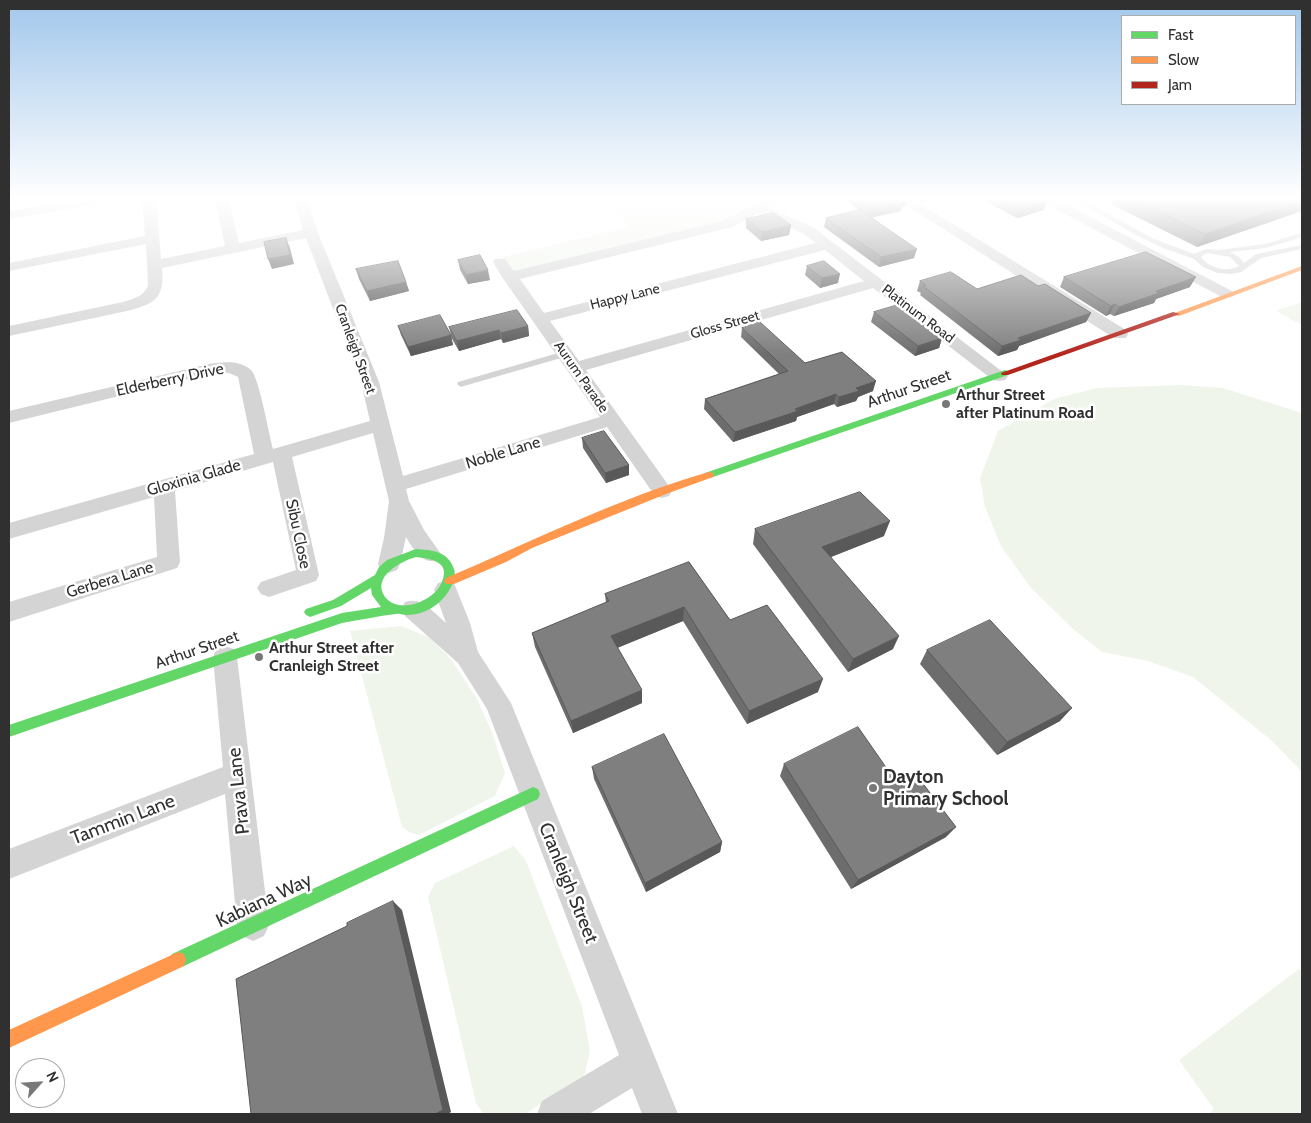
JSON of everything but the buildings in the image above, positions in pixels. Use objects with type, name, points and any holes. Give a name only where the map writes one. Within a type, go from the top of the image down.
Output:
[{"type":"street","points":[[9,267],[94,250]]},
{"type":"street","points":[[9,331],[137,303],[155,290],[153,250]]},
{"type":"street","points":[[154,265],[225,250]]},
{"type":"street","name":"Cranleigh Street","points":[[318,250],[370,382],[397,493],[415,534],[436,556]]},
{"type":"street","points":[[510,277],[622,250]]},
{"type":"street","name":"Happy Lane","points":[[540,319],[806,250]]},
{"type":"street","name":"Platinum Road","points":[[834,250],[1000,376]]},
{"type":"street","points":[[986,250],[1120,334]]},
{"type":"street","points":[[1144,250],[1227,294]]},
{"type":"street","name":"Aurum Parade","points":[[500,262],[662,492]]},
{"type":"street","name":"Arthur Street","points":[[448,585],[528,544],[662,492],[1120,334],[1302,268]]},
{"type":"street","name":"Gloss Street","points":[[570,361],[876,282]]},
{"type":"street","name":"Elderberry Drive","points":[[9,417],[209,369],[232,367],[240,370],[246,376],[273,456]]},
{"type":"street","name":"Noble Lane","points":[[397,493],[611,420]]},
{"type":"street","name":"Gloxinia Glade","points":[[9,531],[379,425]]},
{"type":"street","name":"Sibu Close","points":[[269,588],[308,575],[273,456]]},
{"type":"street","name":"Gerbera Lane","points":[[9,612],[169,562],[164,487]]},
{"type":"street","name":"Cranleigh Street","points":[[384,571],[395,538],[397,493]]},
{"type":"street","name":"Arthur Street","points":[[493,550],[528,544]]},
{"type":"street","points":[[299,616],[336,603],[409,554],[457,556]]},
{"type":"street","points":[[384,571],[377,588],[379,597],[386,605],[405,609],[428,605],[448,585],[449,569],[436,556]]},
{"type":"street","name":"Cranleigh Street","points":[[448,585],[467,656],[498,703],[660,1114]]},
{"type":"street","name":"Arthur Street","points":[[9,730],[342,618],[405,609]]},
{"type":"street","name":"Cranleigh Street","points":[[405,609],[467,656]]},
{"type":"street","name":"Prava Lane","points":[[226,657],[253,925]]},
{"type":"street","name":"Tammin Lane","points":[[9,864],[238,775]]},
{"type":"street","name":"Kabiana Way","points":[[9,1039],[533,794]]},
{"type":"street","points":[[555,1114],[639,1063]]},
{"type":"lane","points":[[1176,250],[1197,257],[1202,264],[1230,272],[1236,271],[1259,256],[1286,250]]},
{"type":"lane","points":[[1197,257],[1201,252],[1222,250]]},
{"type":"lane","points":[[1213,251],[1234,257],[1239,260],[1243,267]]},
{"type":"lane","points":[[461,384],[570,361]]},
{"type":"shaded area","points":[[530,250],[609,250],[514,273],[502,257]]},
{"type":"shaded area","points":[[1302,302],[1302,325],[1276,311]]},
{"type":"shaded area","points":[[1180,385],[1223,388],[1302,413],[1302,772],[1272,741],[1193,677],[1148,661],[1102,652],[1073,629],[1031,588],[1001,546],[985,507],[980,478],[998,431],[1054,399],[1097,388]]},
{"type":"shaded area","points":[[401,626],[430,638],[451,659],[477,699],[493,735],[505,773],[495,796],[419,835],[409,832],[402,827],[350,631]]},
{"type":"shaded area","points":[[514,846],[526,861],[582,1006],[590,1051],[584,1077],[525,1114],[484,1114],[476,1103],[428,897],[435,883]]},
{"type":"shaded area","points":[[1299,969],[1302,972],[1302,1114],[1209,1114],[1214,1109],[1179,1060]]},
{"type":"traffic: fast","points":[[709,475],[1005,373]]},
{"type":"traffic: fast","points":[[416,553],[433,554],[445,562],[449,571],[448,581],[443,592],[434,601],[422,607],[408,610],[386,605],[378,595],[377,582],[379,576],[391,563],[416,553]]},
{"type":"traffic: fast","points":[[310,612],[337,603],[378,578]]},
{"type":"traffic: fast","points":[[9,731],[342,618],[397,609]]},
{"type":"traffic: fast","points":[[178,960],[533,794]]},
{"type":"traffic: slow","points":[[1176,314],[1302,268]]},
{"type":"traffic: slow","points":[[450,581],[502,559],[528,545],[662,491],[709,475]]},
{"type":"traffic: slow","points":[[9,1039],[178,960]]},
{"type":"traffic: jam","points":[[1005,373],[1176,314]]},
{"type":"place","name":"Arthur Street after Platinum Road","points":[[946,404]]},
{"type":"place","name":"Arthur Street after Cranleigh Street","points":[[259,657]]},
{"type":"place","name":"Dayton Primary School","points":[[873,788]]}]
